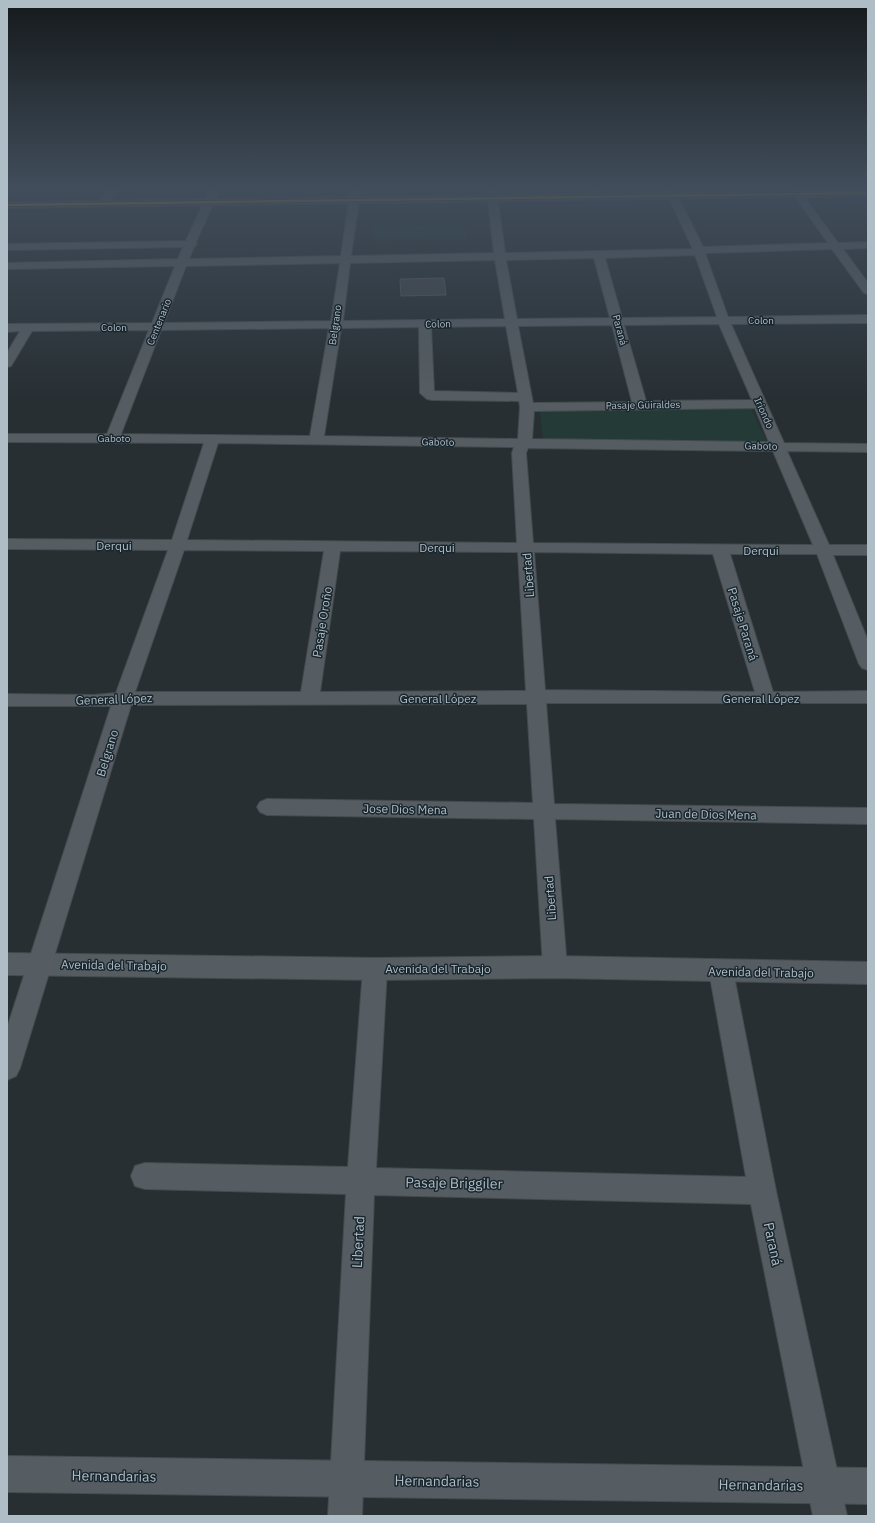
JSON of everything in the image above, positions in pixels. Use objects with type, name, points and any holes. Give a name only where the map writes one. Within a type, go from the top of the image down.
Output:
[{"type":"street","name":"Centenario","points":[[113,438],[185,257]]},
{"type":"street","points":[[7,266],[494,257]]},
{"type":"street","name":"Libertad","points":[[500,257],[526,402],[525,438],[519,453],[555,967]]},
{"type":"street","name":"Paraná","points":[[600,257],[640,405]]},
{"type":"street","name":"Iriondo","points":[[701,257],[724,321],[823,550],[868,664]]},
{"type":"street","points":[[843,257],[868,291]]},
{"type":"street","name":"Belgrano","points":[[316,440],[336,325],[344,259]]},
{"type":"street","name":"Colon","points":[[7,328],[868,319]]},
{"type":"street","name":"Pasaje Güiraldes","points":[[425,324],[427,393],[432,396],[526,402],[640,405],[760,404]]},
{"type":"street","points":[[7,363],[28,328]]},
{"type":"street","name":"Gaboto","points":[[9,442],[113,438],[868,448]]},
{"type":"street","name":"Belgrano","points":[[7,1068],[124,699],[178,545],[212,439]]},
{"type":"street","name":"Derqui","points":[[7,544],[868,550]]},
{"type":"street","name":"Pasaje Oroño","points":[[310,697],[334,546]]},
{"type":"street","name":"Pasaje Paraná","points":[[720,549],[766,698]]},
{"type":"street","name":"General López","points":[[7,700],[94,701],[124,699],[310,697],[513,698],[564,696],[766,698],[868,697]]},
{"type":"street","name":"Jose Dios Mena","points":[[267,807],[544,812]]},
{"type":"street","name":"Juan de Dios Mena","points":[[544,812],[868,816]]},
{"type":"street","name":"Avenida del Trabajo","points":[[7,964],[375,969],[555,967],[868,973]]},
{"type":"street","name":"Libertad","points":[[345,1516],[361,1181],[375,969]]},
{"type":"street","name":"Paraná","points":[[721,971],[762,1191],[827,1501]]},
{"type":"street","name":"Pasaje Briggiler","points":[[146,1176],[762,1191]]},
{"type":"street","name":"Hernandarias","points":[[7,1474],[347,1480],[827,1501],[868,1486]]},
{"type":"green space","points":[[751,408],[767,442],[543,440],[540,411]]},
{"type":"building","points":[[444,278],[446,295],[401,296],[400,279]]}]
